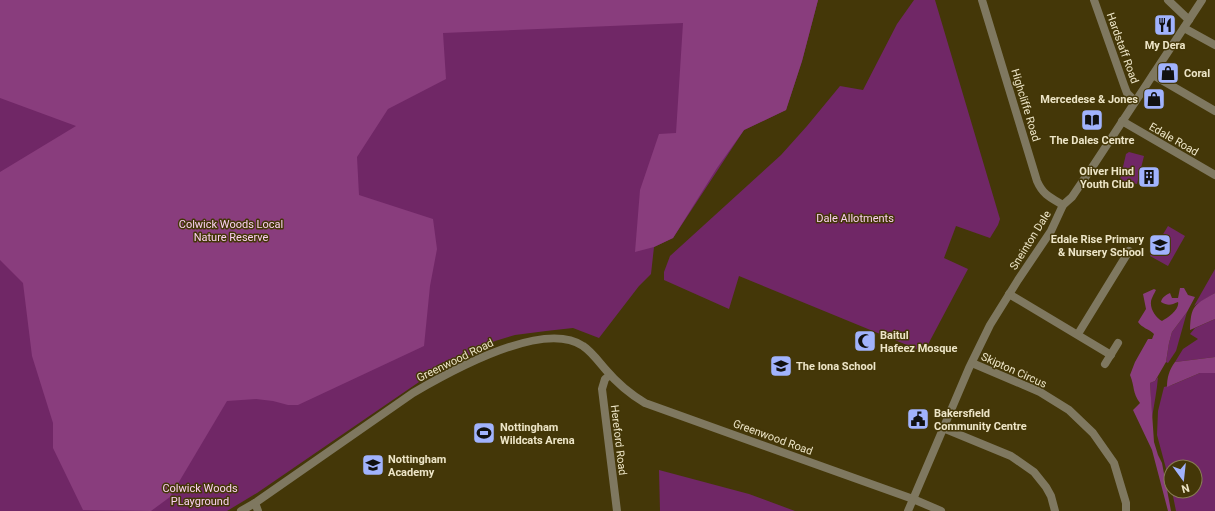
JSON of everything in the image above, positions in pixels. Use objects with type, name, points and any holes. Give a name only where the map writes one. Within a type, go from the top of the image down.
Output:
[{"type":"street","name":"Highcliffe Road","points":[[982,0],[1040,188],[1047,195],[1063,205]]},
{"type":"street","name":"Hardstaff Road","points":[[1094,0],[1127,93],[1135,101]]},
{"type":"street","points":[[1168,0],[1189,20]]},
{"type":"street","name":"Sneinton Dale","points":[[908,511],[943,428],[990,325],[1051,231],[1063,205],[1075,192],[1202,0]]},
{"type":"street","points":[[1184,28],[1215,45]]},
{"type":"street","points":[[1153,75],[1215,111]]},
{"type":"street","name":"Edale Road","points":[[1122,121],[1215,175]]},
{"type":"street","points":[[1078,334],[1127,262],[1129,251]]},
{"type":"street","points":[[1009,294],[1111,355]]},
{"type":"street","name":"Greenwood Road","points":[[241,511],[256,507],[414,393],[440,378],[483,356],[513,346],[548,339],[566,339],[585,347],[610,376],[645,403],[913,499],[941,511]]},
{"type":"street","points":[[1105,364],[1118,343]]},
{"type":"street","name":"Skipton Circus","points":[[972,363],[1040,392],[1069,410],[1093,432],[1114,463],[1126,503],[1126,511]]},
{"type":"street","name":"Hereford Road","points":[[610,376],[605,379],[602,389],[617,511]]},
{"type":"street","points":[[943,428],[1011,456],[1034,472],[1046,487],[1055,511]]},
{"type":"green space","name":"Colwick Woods Local Nature Reserve","points":[[0,0],[818,0],[802,61],[786,110],[744,130],[673,238],[654,247],[651,274],[639,286],[599,338],[573,328],[515,335],[495,341],[419,382],[257,493],[227,511],[0,511]]},
{"type":"green space","name":"Colwick Woods Local Nature Reserve","points":[[0,0],[818,0],[802,61],[786,110],[744,130],[717,168],[673,238],[654,247],[635,252],[640,190],[659,134],[676,133],[683,23],[443,33],[446,79],[388,109],[357,157],[359,195],[433,219],[437,249],[430,286],[424,346],[298,405],[288,405],[256,399],[227,401],[170,497],[151,511],[83,510],[53,448],[53,423],[32,356],[23,283],[0,260],[0,172],[76,126],[0,98]]},
{"type":"green space","name":"Dale Allotments","points":[[914,0],[935,0],[1000,219],[990,238],[956,226],[944,258],[968,269],[924,352],[739,276],[729,309],[664,280],[664,272],[670,256],[781,155],[840,86],[863,90],[897,24]]},
{"type":"green space","points":[[1129,152],[1144,156],[1137,184],[1120,180],[1126,154]]},
{"type":"green space","points":[[1168,226],[1185,236],[1168,266],[1150,256]]},
{"type":"green space","points":[[1215,269],[1215,293],[1194,306]]},
{"type":"green space","points":[[1180,288],[1184,288],[1188,295],[1195,297],[1187,312],[1172,332],[1166,362],[1155,381],[1150,383],[1154,442],[1163,468],[1163,492],[1152,450],[1133,410],[1140,403],[1136,396],[1130,375],[1135,362],[1148,339],[1152,339],[1154,334],[1141,326],[1138,322],[1146,309],[1143,294],[1154,289],[1156,290],[1151,301],[1151,308],[1156,316],[1162,321],[1173,313],[1177,308],[1178,302],[1168,305],[1161,302],[1162,299],[1170,293],[1172,298],[1178,298]]},
{"type":"green space","points":[[1215,293],[1215,319],[1190,330],[1191,315],[1195,307],[1202,300]]},
{"type":"green space","points":[[1187,312],[1176,351],[1168,363],[1166,362],[1172,332]]},
{"type":"green space","points":[[1215,319],[1215,357],[1175,362],[1183,349],[1198,339],[1190,334],[1195,328]]},
{"type":"green space","points":[[1215,357],[1215,373],[1200,373],[1167,387],[1167,380],[1171,368],[1175,362]]},
{"type":"green space","points":[[1200,373],[1215,373],[1215,511],[1176,511],[1174,499],[1203,499],[1203,459],[1163,459],[1157,435],[1158,411],[1164,387]]},
{"type":"green space","points":[[1158,377],[1152,418],[1150,383],[1155,381]]},
{"type":"green space","points":[[659,470],[749,494],[795,511],[660,511]]},
{"type":"green space","points":[[1165,499],[1169,499],[1171,511],[1168,511]]},
{"type":"place","name":"My Dera","points":[[1165,25]]},
{"type":"place","name":"Coral","points":[[1168,73]]},
{"type":"place","name":"Mercedese & Jones","points":[[1154,99]]},
{"type":"place","name":"The Dales Centre","points":[[1092,120]]},
{"type":"place","name":"Oliver Hind Youth Club","points":[[1149,177]]},
{"type":"place","name":"Edale Rise Primary & Nursery School","points":[[1160,245]]},
{"type":"place","name":"Baitul Hafeez Mosque","points":[[865,341]]},
{"type":"place","name":"The Iona School","points":[[781,366]]},
{"type":"place","name":"Bakersfield Community Centre","points":[[918,419]]},
{"type":"place","name":"Nottingham Wildcats Arena","points":[[484,433]]},
{"type":"place","name":"Nottingham Academy","points":[[373,465]]},
{"type":"park label","name":"Colwick Woods PLayground","points":[[200,494]]}]
